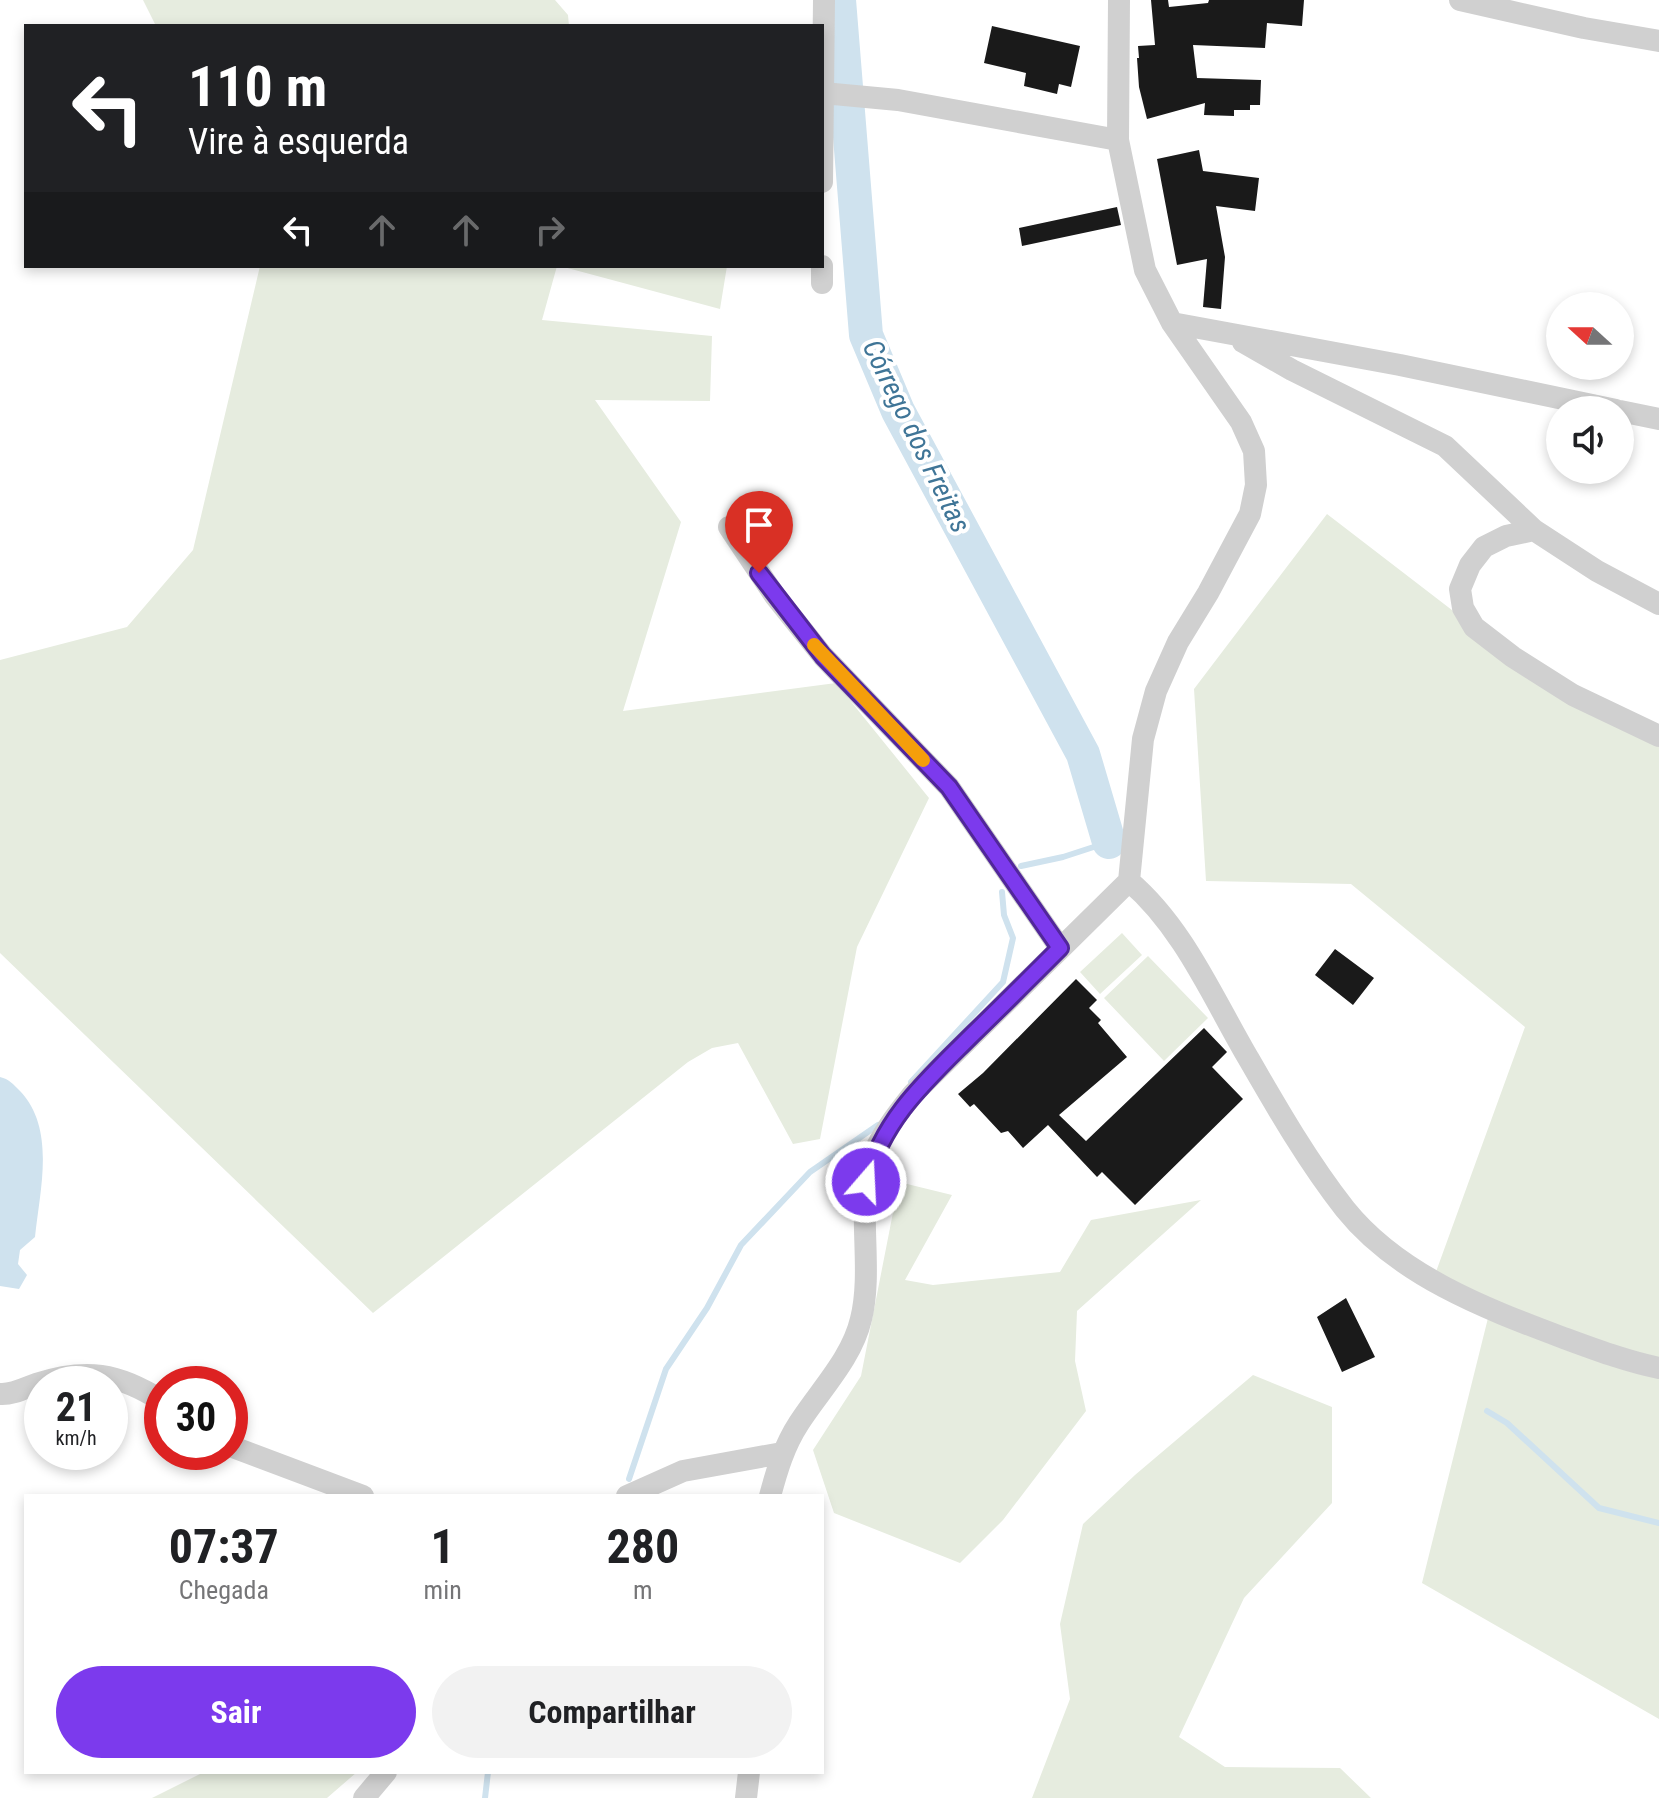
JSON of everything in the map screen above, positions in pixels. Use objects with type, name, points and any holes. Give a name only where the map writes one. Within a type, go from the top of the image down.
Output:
[{"type":"street","points":[[824,0],[828,94],[824,153]]},
{"type":"street","points":[[771,1494],[782,1453],[848,1351],[861,1321],[866,1290],[866,1182],[873,1155],[890,1124],[913,1094],[1129,881],[1143,739],[1156,691],[1178,642],[1250,514],[1256,485],[1254,451],[1241,422],[1172,323],[1145,270],[1118,140],[1119,0]]},
{"type":"street","points":[[1460,0],[1584,28],[1659,41]]},
{"type":"street","points":[[828,94],[898,100],[1118,140]]},
{"type":"street","points":[[1172,323],[1550,396]]},
{"type":"street","points":[[1230,334],[1292,370],[1445,446],[1534,530],[1597,571],[1659,604]]},
{"type":"street","points":[[1634,414],[1659,419]]},
{"type":"street","points":[[729,527],[775,596],[823,656],[949,787],[1060,948]]},
{"type":"street","points":[[1534,530],[1506,536],[1484,547],[1470,565],[1460,589],[1463,608],[1474,627],[1513,657],[1573,695],[1659,736]]},
{"type":"street","points":[[1129,881],[1146,896],[1188,952],[1256,1070],[1346,1211],[1389,1252],[1490,1310],[1619,1359],[1659,1368]]},
{"type":"street","points":[[0,1394],[88,1373],[119,1379],[144,1392]]},
{"type":"street","points":[[248,1453],[358,1494]]},
{"type":"street","points":[[631,1494],[683,1471],[782,1453]]},
{"type":"street","points":[[364,1798],[384,1774]]},
{"type":"street","points":[[746,1798],[749,1774]]},
{"type":"shaded area","points":[[143,0],[555,0],[568,15],[569,24],[155,24]]},
{"type":"shaded area","points":[[260,268],[556,268],[542,320],[712,336],[710,401],[595,400],[681,522],[623,711],[836,683],[929,798],[857,947],[820,1139],[793,1144],[738,1043],[712,1048],[688,1062],[373,1313],[0,953],[0,660],[127,627],[193,550]]},
{"type":"shaded area","points":[[567,268],[727,268],[720,309]]},
{"type":"shaded area","points":[[1327,514],[1474,627],[1659,738],[1659,1719],[1422,1583],[1490,1310],[1433,1280],[1525,1027],[1351,884],[1206,881],[1194,689]]},
{"type":"shaded area","points":[[1122,933],[1142,955],[1100,994],[1080,972]]},
{"type":"shaded area","points":[[1148,956],[1208,1018],[1164,1061],[1104,998]]},
{"type":"shaded area","points":[[899,1182],[952,1195],[905,1280],[933,1285],[1060,1272],[1091,1220],[1201,1200],[1077,1311],[1075,1361],[1086,1411],[1003,1520],[960,1563],[834,1513],[813,1450],[861,1376]]},
{"type":"shaded area","points":[[1253,1375],[1332,1407],[1332,1503],[1244,1598],[1179,1737],[1225,1767],[1340,1768],[1371,1798],[1032,1798],[1070,1699],[1060,1624],[1083,1524],[1135,1475]]},
{"type":"shaded area","points":[[200,1774],[355,1774],[327,1798],[152,1798]]},
{"type":"water","points":[[0,1077],[13,1084],[31,1106],[42,1141],[42,1180],[35,1237],[20,1250],[18,1264],[27,1275],[19,1289],[0,1286]]},
{"type":"building","points":[[1151,0],[1168,0],[1169,7],[1208,3],[1209,0],[1304,0],[1302,26],[1267,23],[1265,48],[1193,45],[1197,78],[1261,80],[1260,105],[1250,105],[1250,110],[1234,110],[1234,116],[1204,115],[1205,103],[1147,119],[1139,87],[1137,58],[1138,46],[1155,45]]},
{"type":"building","points":[[992,26],[1080,46],[1071,87],[1059,84],[1057,94],[1024,86],[1026,73],[984,63]]},
{"type":"building","points":[[1199,150],[1203,171],[1259,178],[1255,211],[1216,206],[1225,257],[1221,309],[1203,307],[1207,259],[1177,265],[1157,159]]},
{"type":"building","points":[[1117,207],[1121,225],[1022,246],[1019,228]]},
{"type":"building","points":[[1335,949],[1374,978],[1353,1005],[1315,975]]},
{"type":"building","points":[[1076,979],[1097,1000],[1089,1008],[1127,1057],[1059,1115],[1086,1141],[1204,1028],[1227,1052],[1212,1067],[1243,1099],[1135,1205],[1102,1172],[1097,1177],[1048,1125],[1023,1148],[1008,1131],[1001,1133],[974,1104],[970,1107],[958,1094],[983,1073]]},
{"type":"building","points":[[1346,1298],[1375,1357],[1342,1372],[1317,1317]]},
{"type":"waterway","name":"Córrego dos Freitas","points":[[839,0],[866,335],[898,411],[1083,754],[1109,842]]},
{"type":"waterway","points":[[1021,866],[1109,842]]},
{"type":"waterway","points":[[911,1082],[1003,982],[1013,938],[1004,915],[1002,892]]},
{"type":"waterway","points":[[629,1479],[666,1369],[707,1308],[741,1245],[810,1172],[878,1125]]},
{"type":"waterway","points":[[1487,1411],[1507,1423],[1599,1508],[1659,1523]]},
{"type":"waterway","points":[[485,1798],[488,1774]]},
{"type":"slow traffic","points":[[814,645],[923,760]]},
{"type":"route","points":[[759,573],[823,656],[949,787],[1060,948],[913,1094],[890,1124],[873,1155],[866,1182]]}]
